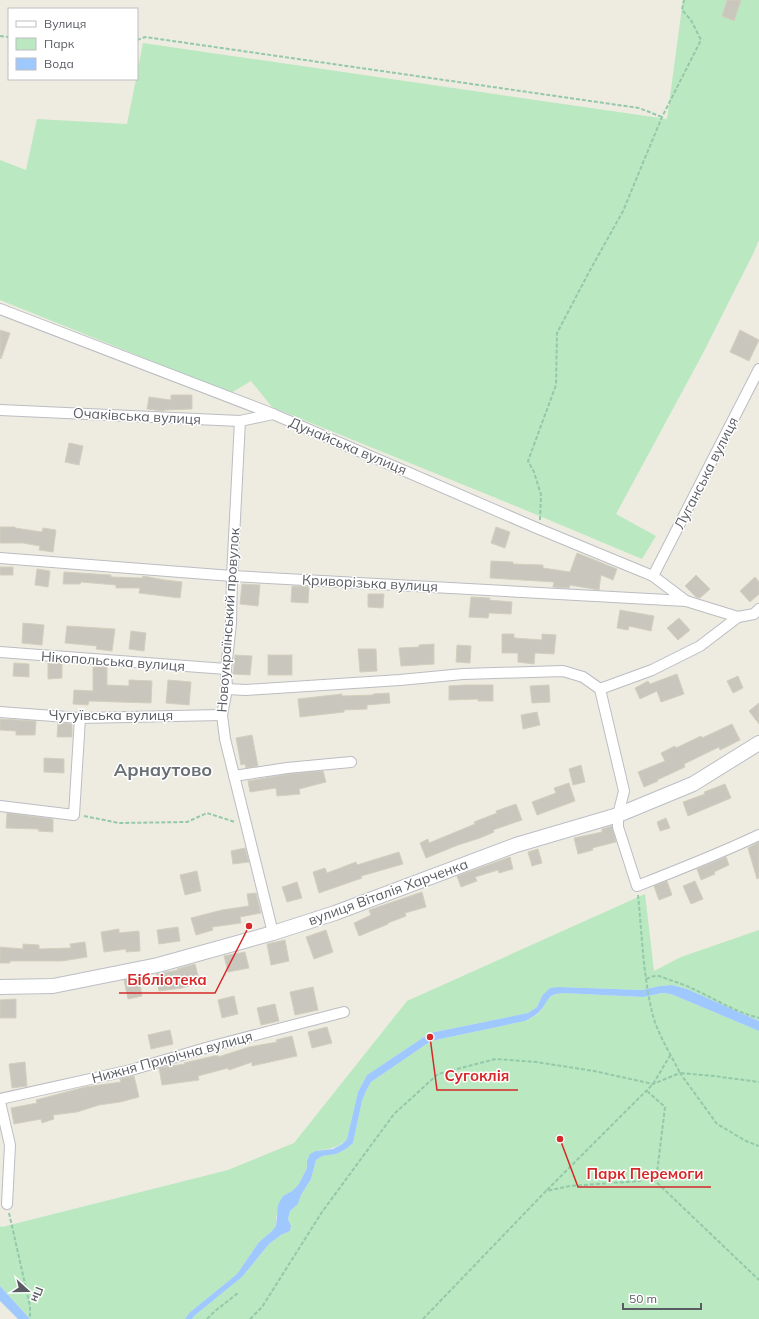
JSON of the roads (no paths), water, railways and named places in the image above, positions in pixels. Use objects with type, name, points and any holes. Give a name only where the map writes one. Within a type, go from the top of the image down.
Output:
[{"type":"street","name":"Дунайська вулиця","points":[[0,309],[274,414],[539,529],[653,576],[686,601]]},
{"type":"street","name":"Луганська вулиця","points":[[653,576],[759,369]]},
{"type":"street","name":"Очаківська вулиця","points":[[0,410],[240,421],[274,414]]},
{"type":"street","name":"Новоукраїнський провулок","points":[[240,421],[231,623],[226,669],[227,689],[222,715],[225,739],[273,932]]},
{"type":"street","name":"Криворізька вулиця","points":[[0,558],[232,576],[686,601],[738,617]]},
{"type":"street","points":[[600,689],[652,670],[700,646],[738,617],[757,614]]},
{"type":"street","name":"Нікопольська вулиця","points":[[0,652],[226,669]]},
{"type":"street","points":[[227,689],[269,689],[463,674],[563,671],[583,677],[600,689],[624,791],[618,815],[618,827],[637,886],[732,848],[759,835]]},
{"type":"street","name":"Чугуївська вулиця","points":[[0,712],[80,718],[222,715]]},
{"type":"street","points":[[0,806],[74,815],[80,718]]},
{"type":"street","name":"вулиця Віталія Харченка","points":[[0,987],[53,986],[158,965],[335,913],[516,845],[618,815],[693,784],[759,743]]},
{"type":"street","points":[[234,776],[287,768],[351,762]]},
{"type":"street","name":"Нижня Прирічна вулиця","points":[[0,1099],[131,1070],[209,1047],[344,1012]]},
{"type":"street","points":[[0,1102],[10,1145],[7,1204]]},
{"type":"water","points":[[672,985],[687,989],[759,1021],[759,1031],[671,994],[662,993],[643,997],[563,993],[551,996],[539,1012],[525,1021],[431,1041],[371,1082],[362,1101],[353,1143],[346,1149],[336,1154],[322,1156],[316,1160],[311,1179],[301,1195],[298,1204],[290,1211],[288,1219],[291,1226],[290,1231],[281,1235],[269,1244],[242,1277],[192,1319],[185,1319],[189,1313],[237,1274],[259,1242],[276,1226],[278,1205],[283,1196],[292,1191],[299,1184],[307,1168],[307,1161],[310,1154],[316,1151],[333,1149],[347,1139],[358,1092],[367,1075],[430,1033],[528,1013],[537,1007],[542,996],[550,988],[642,990]]},
{"type":"water","points":[[0,1286],[30,1319],[18,1319],[0,1301]]},
{"type":"place","name":"Бібліотека","points":[[249,926]]},
{"type":"place","name":"Сугоклія","points":[[430,1037]]},
{"type":"place","name":"Парк Перемоги","points":[[560,1139]]},
{"type":"district","name":"Арнаутово","points":[[163,770]]}]
